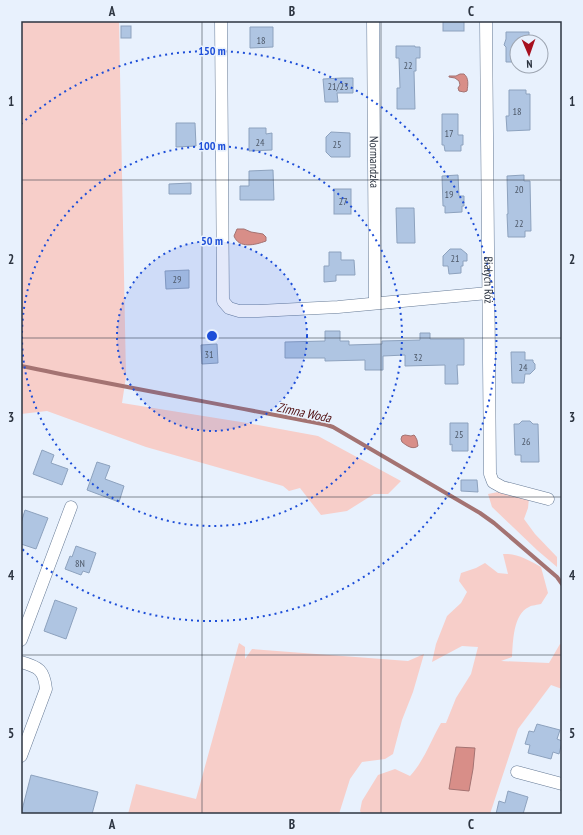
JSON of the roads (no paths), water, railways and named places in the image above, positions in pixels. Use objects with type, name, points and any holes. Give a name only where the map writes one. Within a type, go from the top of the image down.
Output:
[{"type":"street","points":[[221,21],[223,301],[229,308],[239,311],[258,311],[338,306],[488,293]]},
{"type":"street","name":"Normandzka","points":[[373,21],[374,302]]},
{"type":"street","name":"Białych Róż","points":[[486,21],[490,474],[493,482],[502,488],[548,499]]},
{"type":"street","points":[[21,640],[70,507]]},
{"type":"street","points":[[21,662],[32,665],[40,670],[45,679],[46,689],[21,756]]},
{"type":"street","points":[[517,772],[562,784]]},
{"type":"waterway","name":"Zimna Woda","points":[[21,366],[333,427],[480,513],[494,523],[557,577],[562,584]]}]
